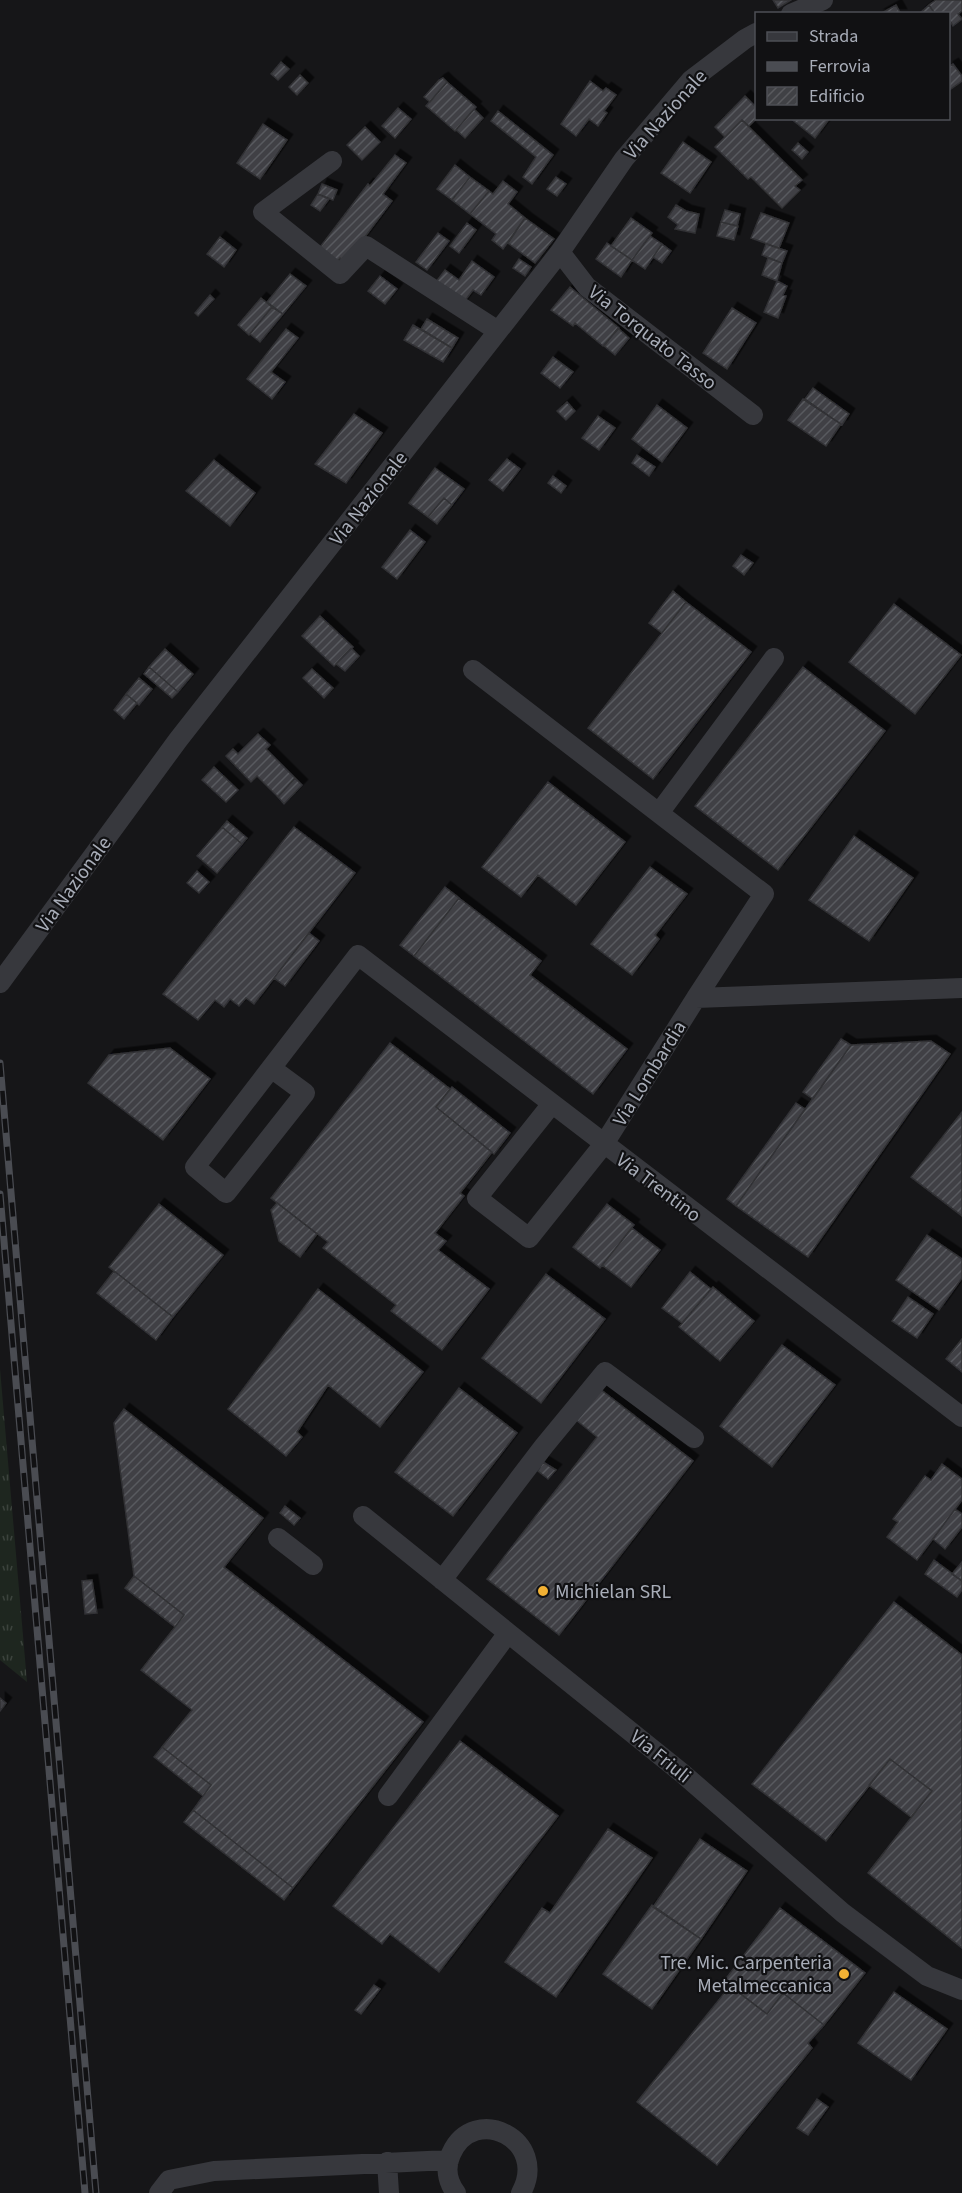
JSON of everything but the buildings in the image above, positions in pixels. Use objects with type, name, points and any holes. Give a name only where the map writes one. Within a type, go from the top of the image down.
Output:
[{"type":"street","points":[[796,12],[823,0]]},
{"type":"street","name":"Via Nazionale","points":[[0,984],[178,740],[560,252],[624,159],[692,80],[755,34]]},
{"type":"street","points":[[332,161],[263,212],[340,274],[366,246],[498,331]]},
{"type":"street","name":"Via Torquato Tasso","points":[[560,252],[586,286],[753,415]]},
{"type":"street","points":[[659,813],[774,658]]},
{"type":"street","points":[[473,670],[764,894],[696,998]]},
{"type":"street","name":"Via Trentino","points":[[271,1068],[358,955],[551,1105],[962,1417]]},
{"type":"street","name":"Via Lombardia","points":[[551,1105],[477,1198],[529,1238],[603,1144],[696,998],[962,988]]},
{"type":"street","points":[[271,1068],[305,1093],[226,1193],[195,1167],[271,1068]]},
{"type":"street","points":[[442,1580],[544,1446],[605,1372],[694,1438]]},
{"type":"street","name":"Via Friuli","points":[[363,1516],[682,1773],[843,1913],[927,1976],[962,1990]]},
{"type":"street","points":[[278,1538],[313,1564]]},
{"type":"street","points":[[388,1796],[508,1633]]},
{"type":"street","points":[[452,2191],[449,2179],[449,2160],[454,2147],[470,2133],[491,2129],[504,2132],[516,2140],[525,2152],[528,2165],[527,2179],[521,2193]]},
{"type":"street","points":[[159,2193],[169,2180],[214,2171],[449,2160]]},
{"type":"street","points":[[387,2162],[389,2193]]},
{"type":"green space","points":[[0,1369],[27,1682],[0,1660]]},
{"type":"railway","points":[[0,1063],[96,2193]]},
{"type":"railway","points":[[0,1194],[85,2193]]},
{"type":"place","name":"Michielan SRL","points":[[543,1591]]},
{"type":"place","name":"Tre. Mic. Carpenteria Metalmeccanica","points":[[844,1974]]}]
